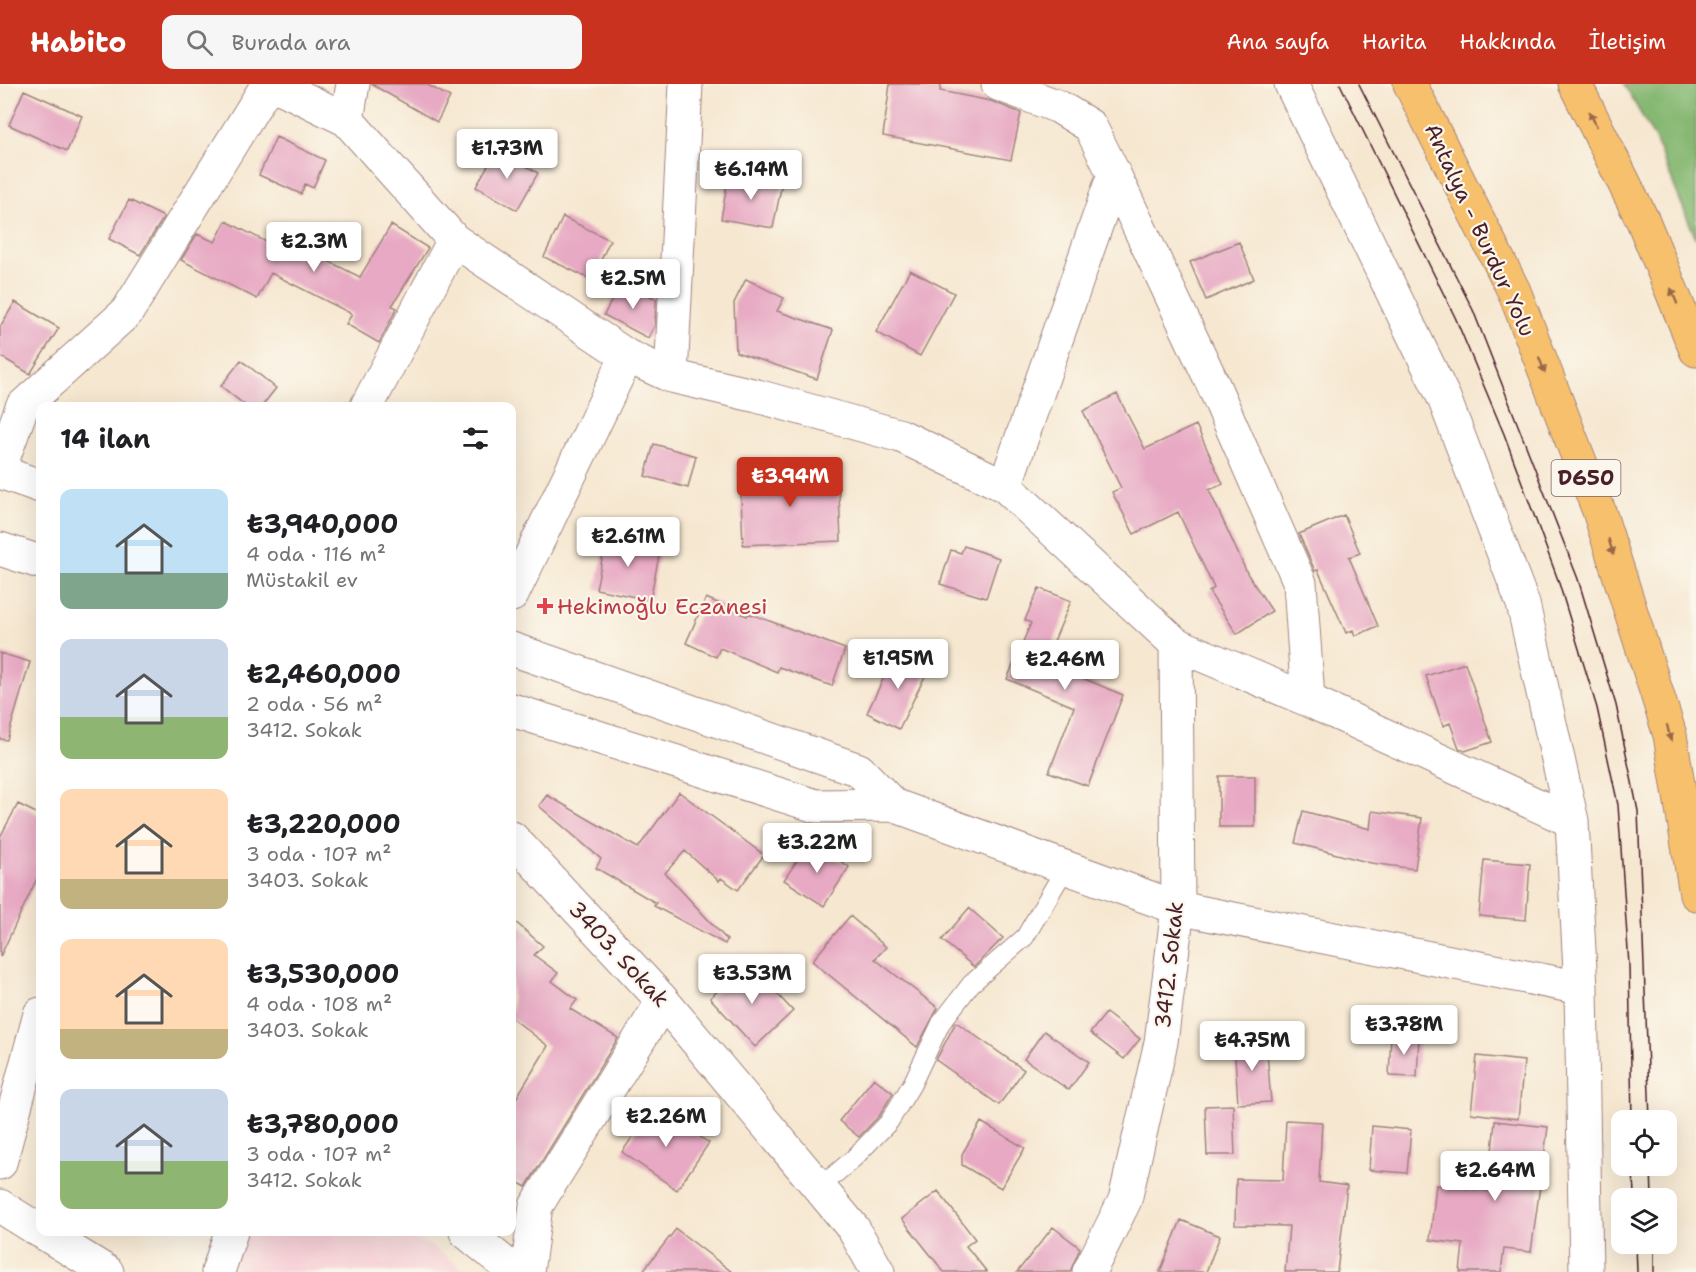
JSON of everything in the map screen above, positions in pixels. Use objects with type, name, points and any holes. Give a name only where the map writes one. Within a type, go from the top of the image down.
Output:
[{"type":"highway","name":"Antalya - Burdur Yolu","points":[[1410,84],[1514,291],[1599,511],[1670,735],[1696,894]]},
{"type":"highway","points":[[1575,84],[1643,221],[1696,350]]},
{"type":"street","points":[[0,467],[21,406],[127,312],[268,84]]},
{"type":"street","points":[[274,84],[347,120],[454,240],[627,357],[670,376],[757,396],[901,436],[1005,486],[1176,644],[1308,700],[1572,821]]},
{"type":"street","points":[[347,120],[353,84]]},
{"type":"street","points":[[670,376],[686,84]]},
{"type":"street","points":[[998,84],[1059,107],[1090,126],[1212,382],[1300,583],[1308,700]]},
{"type":"street","points":[[1292,84],[1444,398],[1519,593],[1572,821],[1581,988],[1586,1272]]},
{"type":"street","points":[[1005,486],[1114,174]]},
{"type":"street","points":[[369,402],[454,240]]},
{"type":"street","points":[[516,587],[627,357]]},
{"type":"street","points":[[0,472],[36,485]]},
{"type":"street","points":[[0,549],[36,561]]},
{"type":"street","name":"3412. Sokak","points":[[1089,1272],[1125,1200],[1161,1042],[1178,908],[1176,644]]},
{"type":"street","points":[[516,650],[859,770],[893,805]]},
{"type":"street","points":[[516,711],[816,806],[893,805],[1178,908],[1581,988]]},
{"type":"street","name":"3403. Sokak","points":[[516,842],[663,1001],[853,1228],[878,1272]]},
{"type":"street","points":[[527,1272],[536,1206],[663,1001]]},
{"type":"street","points":[[0,1163],[36,1029]]},
{"type":"street","points":[[0,1206],[36,1228]]},
{"type":"street","points":[[49,1236],[107,1272]]},
{"type":"street","points":[[218,1272],[230,1236]]},
{"type":"street","points":[[471,1236],[515,1272]]},
{"type":"lane","points":[[819,1188],[854,1158],[889,1122],[912,1084],[941,1023],[971,984],[1025,937],[1066,867]]},
{"type":"shaded area","points":[[243,1236],[417,1236],[468,1272],[233,1272]]},
{"type":"green space","points":[[1624,84],[1696,84],[1696,239],[1655,139]]},
{"type":"building","points":[[371,84],[426,84],[450,97],[437,122]]},
{"type":"building","points":[[890,84],[941,84],[940,91],[991,101],[1021,113],[1011,160],[883,136]]},
{"type":"building","points":[[24,90],[82,116],[67,151],[9,125]]},
{"type":"building","points":[[276,137],[325,160],[313,188],[305,184],[301,194],[259,175]]},
{"type":"building","points":[[497,149],[538,173],[517,210],[476,187]]},
{"type":"building","points":[[729,173],[782,183],[773,228],[721,219]]},
{"type":"building","points":[[129,200],[164,217],[140,255],[109,239]]},
{"type":"building","points":[[563,217],[610,240],[592,280],[544,257]]},
{"type":"building","points":[[226,221],[299,259],[304,249],[360,277],[391,225],[428,248],[392,306],[397,308],[379,343],[346,324],[352,314],[271,273],[257,299],[181,260],[197,234],[215,242]]},
{"type":"building","points":[[1239,242],[1254,279],[1206,300],[1190,262]]},
{"type":"building","points":[[910,270],[954,293],[920,356],[876,332]]},
{"type":"building","points":[[746,279],[784,298],[777,311],[833,330],[817,379],[736,352],[734,303]]},
{"type":"building","points":[[622,281],[656,299],[655,325],[648,338],[604,315]]},
{"type":"building","points":[[15,302],[59,328],[30,374],[0,356],[0,327]]},
{"type":"building","points":[[241,360],[276,388],[265,402],[241,402],[221,386]]},
{"type":"building","points":[[1117,394],[1145,449],[1196,425],[1223,484],[1209,490],[1248,575],[1272,611],[1237,634],[1209,592],[1214,588],[1178,512],[1134,534],[1112,492],[1121,488],[1083,411]]},
{"type":"building","points":[[654,444],[696,456],[688,488],[645,476]]},
{"type":"building","points":[[838,471],[841,541],[743,545],[740,474]]},
{"type":"building","points":[[1344,515],[1360,553],[1349,557],[1378,626],[1355,636],[1353,630],[1346,633],[1299,534]]},
{"type":"building","points":[[607,535],[661,546],[650,600],[596,589]]},
{"type":"building","points":[[964,546],[999,558],[986,598],[940,584],[951,550],[961,553]]},
{"type":"building","points":[[1039,588],[1071,601],[1046,660],[1069,669],[1068,672],[1123,695],[1088,786],[1049,772],[1074,707],[1007,679],[1031,623],[1025,620]]},
{"type":"building","points":[[706,598],[747,616],[748,613],[845,649],[832,686],[779,667],[777,672],[720,648],[716,657],[686,643]]},
{"type":"building","points":[[896,652],[929,668],[899,729],[867,713]]},
{"type":"building","points":[[0,653],[30,662],[7,740],[0,739]]},
{"type":"building","points":[[1465,663],[1492,742],[1465,751],[1459,748],[1450,723],[1443,726],[1426,676]]},
{"type":"building","points":[[1219,776],[1255,776],[1255,827],[1219,827]]},
{"type":"building","points":[[679,792],[764,855],[738,890],[721,878],[719,881],[685,851],[665,873],[727,940],[725,944],[654,906],[656,903],[596,868],[601,859],[539,806],[547,795],[638,848]]},
{"type":"building","points":[[18,804],[36,813],[36,880],[0,957],[0,837]]},
{"type":"building","points":[[1303,811],[1370,829],[1372,811],[1422,818],[1415,869],[1371,863],[1295,843]]},
{"type":"building","points":[[810,841],[849,867],[824,906],[784,880]]},
{"type":"building","points":[[1484,860],[1530,864],[1526,920],[1479,916]]},
{"type":"building","points":[[969,908],[1003,938],[974,967],[942,940]]},
{"type":"building","points":[[850,916],[886,947],[875,959],[938,1008],[917,1047],[812,961]]},
{"type":"building","points":[[516,922],[543,946],[534,955],[558,973],[552,981],[577,1000],[570,1009],[618,1038],[526,1187],[516,1181],[516,1098],[548,1046],[516,1021]]},
{"type":"building","points":[[748,963],[793,1011],[755,1047],[710,998]]},
{"type":"building","points":[[1106,1013],[1140,1039],[1124,1059],[1090,1033]]},
{"type":"building","points":[[956,1022],[1024,1070],[999,1105],[936,1060]]},
{"type":"building","points":[[1044,1031],[1089,1062],[1069,1090],[1024,1059]]},
{"type":"building","points":[[1391,1035],[1419,1036],[1417,1077],[1389,1076]]},
{"type":"building","points":[[1266,1040],[1271,1102],[1238,1104],[1234,1042]]},
{"type":"building","points":[[1477,1056],[1524,1061],[1518,1119],[1471,1113]]},
{"type":"building","points":[[874,1078],[893,1093],[880,1115],[859,1137],[839,1121]]},
{"type":"building","points":[[1233,1105],[1235,1155],[1207,1155],[1205,1106]]},
{"type":"building","points":[[654,1106],[709,1143],[677,1190],[622,1152]]},
{"type":"building","points":[[1286,1120],[1322,1122],[1319,1182],[1347,1186],[1337,1272],[1285,1272],[1289,1226],[1235,1225],[1236,1179],[1283,1180]]},
{"type":"building","points":[[1495,1121],[1548,1127],[1531,1252],[1504,1249],[1501,1272],[1460,1272],[1463,1244],[1430,1240],[1436,1185],[1488,1191]]},
{"type":"building","points":[[981,1122],[1025,1148],[1001,1188],[962,1165],[962,1154]]},
{"type":"building","points":[[1372,1126],[1411,1130],[1407,1173],[1369,1170]]},
{"type":"building","points":[[938,1191],[975,1239],[966,1246],[987,1272],[944,1272],[902,1219]]},
{"type":"building","points":[[1181,1220],[1220,1236],[1206,1272],[1160,1272]]},
{"type":"building","points":[[1053,1227],[1080,1248],[1070,1272],[1017,1272]]},
{"type":"building","points":[[676,1229],[732,1272],[642,1272]]},
{"type":"tram line","points":[[1340,84],[1455,317],[1504,434],[1558,580],[1597,708],[1618,805],[1629,965],[1632,1110]]},
{"type":"tram line","points":[[1359,84],[1473,310],[1578,579],[1616,705],[1638,811],[1650,1110]]},
{"type":"tram line","points":[[1633,1176],[1634,1188]]},
{"type":"tram line","points":[[1651,1176],[1652,1188]]},
{"type":"tram line","points":[[1636,1254],[1637,1272]]},
{"type":"tram line","points":[[1654,1254],[1654,1272]]},
{"type":"place","name":"Hekimoğlu Eczanesi","points":[[545,606]]}]
